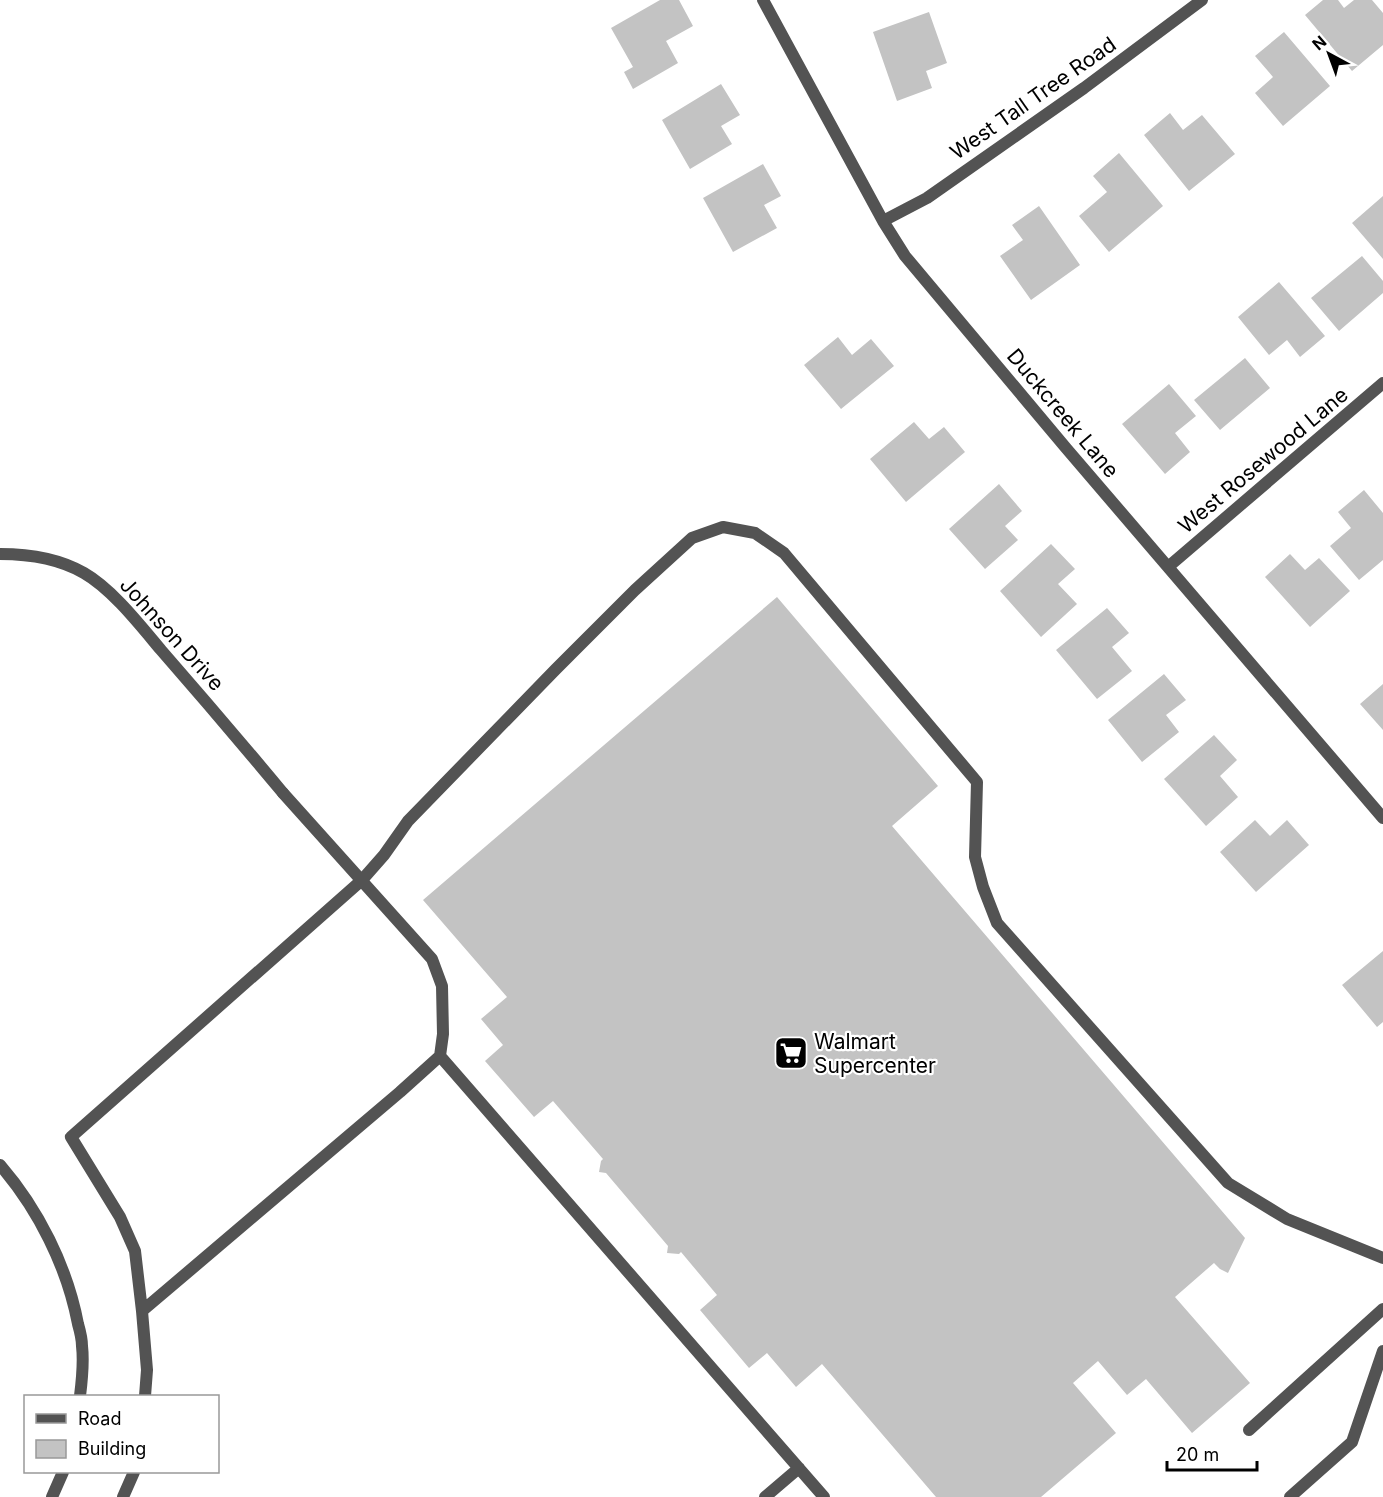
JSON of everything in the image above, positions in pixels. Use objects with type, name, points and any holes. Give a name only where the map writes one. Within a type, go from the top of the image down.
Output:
[{"type":"street","name":"Duckcreek Lane","points":[[763,0],[883,220],[917,271],[1383,818]]},
{"type":"street","name":"West Tall Tree Road","points":[[883,220],[927,198],[1084,88],[1202,0]]},
{"type":"street","name":"West Rosewood Lane","points":[[1168,567],[1383,383]]},
{"type":"street","points":[[145,1395],[147,1370],[135,1251],[120,1217],[71,1137],[362,880],[424,804],[635,590],[692,538],[723,527],[755,533],[784,553],[977,782],[975,857],[983,887],[997,923],[1228,1183],[1287,1219],[1383,1258]]},
{"type":"street","name":"Johnson Drive","points":[[0,554],[56,560],[84,573],[103,586],[157,645],[283,793],[432,959],[442,986],[443,1034],[440,1056]]},
{"type":"street","points":[[142,1311],[440,1056],[824,1497]]},
{"type":"street","points":[[0,1165],[13,1180],[55,1249],[71,1289],[82,1345],[80,1395]]},
{"type":"street","points":[[1250,1430],[1383,1309]]},
{"type":"street","points":[[1290,1497],[1352,1442],[1383,1351]]},
{"type":"street","points":[[765,1497],[799,1468]]},
{"type":"street","points":[[52,1497],[63,1473]]},
{"type":"street","points":[[123,1497],[134,1473]]},
{"type":"building","points":[[660,0],[679,0],[693,26],[666,41],[678,63],[633,89],[624,72],[633,67],[611,28]]},
{"type":"building","points":[[1323,0],[1338,0],[1344,8],[1354,0],[1372,0],[1383,13],[1383,45],[1352,71],[1305,15]]},
{"type":"building","points":[[929,12],[947,63],[926,71],[932,88],[897,101],[873,32]]},
{"type":"building","points":[[1284,32],[1330,86],[1283,126],[1255,93],[1273,77],[1255,56]]},
{"type":"building","points":[[721,84],[740,115],[721,126],[732,144],[690,169],[662,120]]},
{"type":"building","points":[[1170,113],[1183,130],[1202,115],[1235,154],[1189,191],[1144,135]]},
{"type":"building","points":[[1119,153],[1163,206],[1109,252],[1079,216],[1107,192],[1093,176]]},
{"type":"building","points":[[763,164],[781,196],[764,205],[777,228],[733,252],[703,198]]},
{"type":"building","points":[[1383,196],[1383,259],[1352,223]]},
{"type":"building","points":[[1039,206],[1080,265],[1031,300],[1000,256],[1023,240],[1012,225]]},
{"type":"building","points":[[1362,256],[1383,281],[1383,293],[1339,331],[1311,298]]},
{"type":"building","points":[[1279,282],[1325,336],[1300,357],[1287,340],[1269,355],[1238,317]]},
{"type":"building","points":[[838,337],[852,355],[871,339],[894,366],[841,409],[804,365]]},
{"type":"building","points":[[1245,358],[1270,388],[1220,430],[1194,400]]},
{"type":"building","points":[[1169,384],[1196,416],[1175,433],[1190,452],[1165,474],[1122,424]]},
{"type":"building","points":[[914,422],[929,439],[944,427],[965,452],[906,502],[870,459]]},
{"type":"building","points":[[999,484],[1022,511],[1005,526],[1018,540],[985,569],[949,529]]},
{"type":"building","points":[[1364,490],[1383,513],[1383,560],[1359,580],[1330,546],[1351,528],[1338,512]]},
{"type":"building","points":[[1051,544],[1075,569],[1058,584],[1077,604],[1041,637],[1000,591]]},
{"type":"building","points":[[1290,554],[1305,570],[1319,558],[1350,591],[1310,627],[1265,577]]},
{"type":"building","name":"Walmart Supercenter","points":[[777,597],[938,786],[892,826],[1245,1238],[1228,1273],[1214,1263],[1175,1297],[1250,1383],[1192,1433],[1146,1379],[1127,1395],[1098,1361],[1073,1383],[1116,1433],[1041,1497],[936,1497],[822,1364],[796,1387],[767,1353],[749,1368],[700,1310],[717,1295],[681,1252],[679,1254],[667,1253],[668,1246],[606,1173],[599,1172],[603,1159],[553,1101],[534,1117],[485,1061],[503,1045],[481,1019],[507,997],[423,900]]},
{"type":"building","points":[[1107,608],[1129,633],[1112,647],[1132,671],[1097,699],[1056,650]]},
{"type":"building","points":[[1164,674],[1186,700],[1166,715],[1179,732],[1142,762],[1108,720]]},
{"type":"building","points":[[1383,684],[1383,730],[1360,704]]},
{"type":"building","points":[[1214,735],[1237,760],[1220,776],[1238,797],[1206,826],[1164,779]]},
{"type":"building","points":[[1255,820],[1270,836],[1287,820],[1309,845],[1256,892],[1220,852]]},
{"type":"building","points":[[1383,951],[1383,1022],[1377,1027],[1342,985]]},
{"type":"place","name":"Walmart Supercenter","points":[[791,1053]]}]
